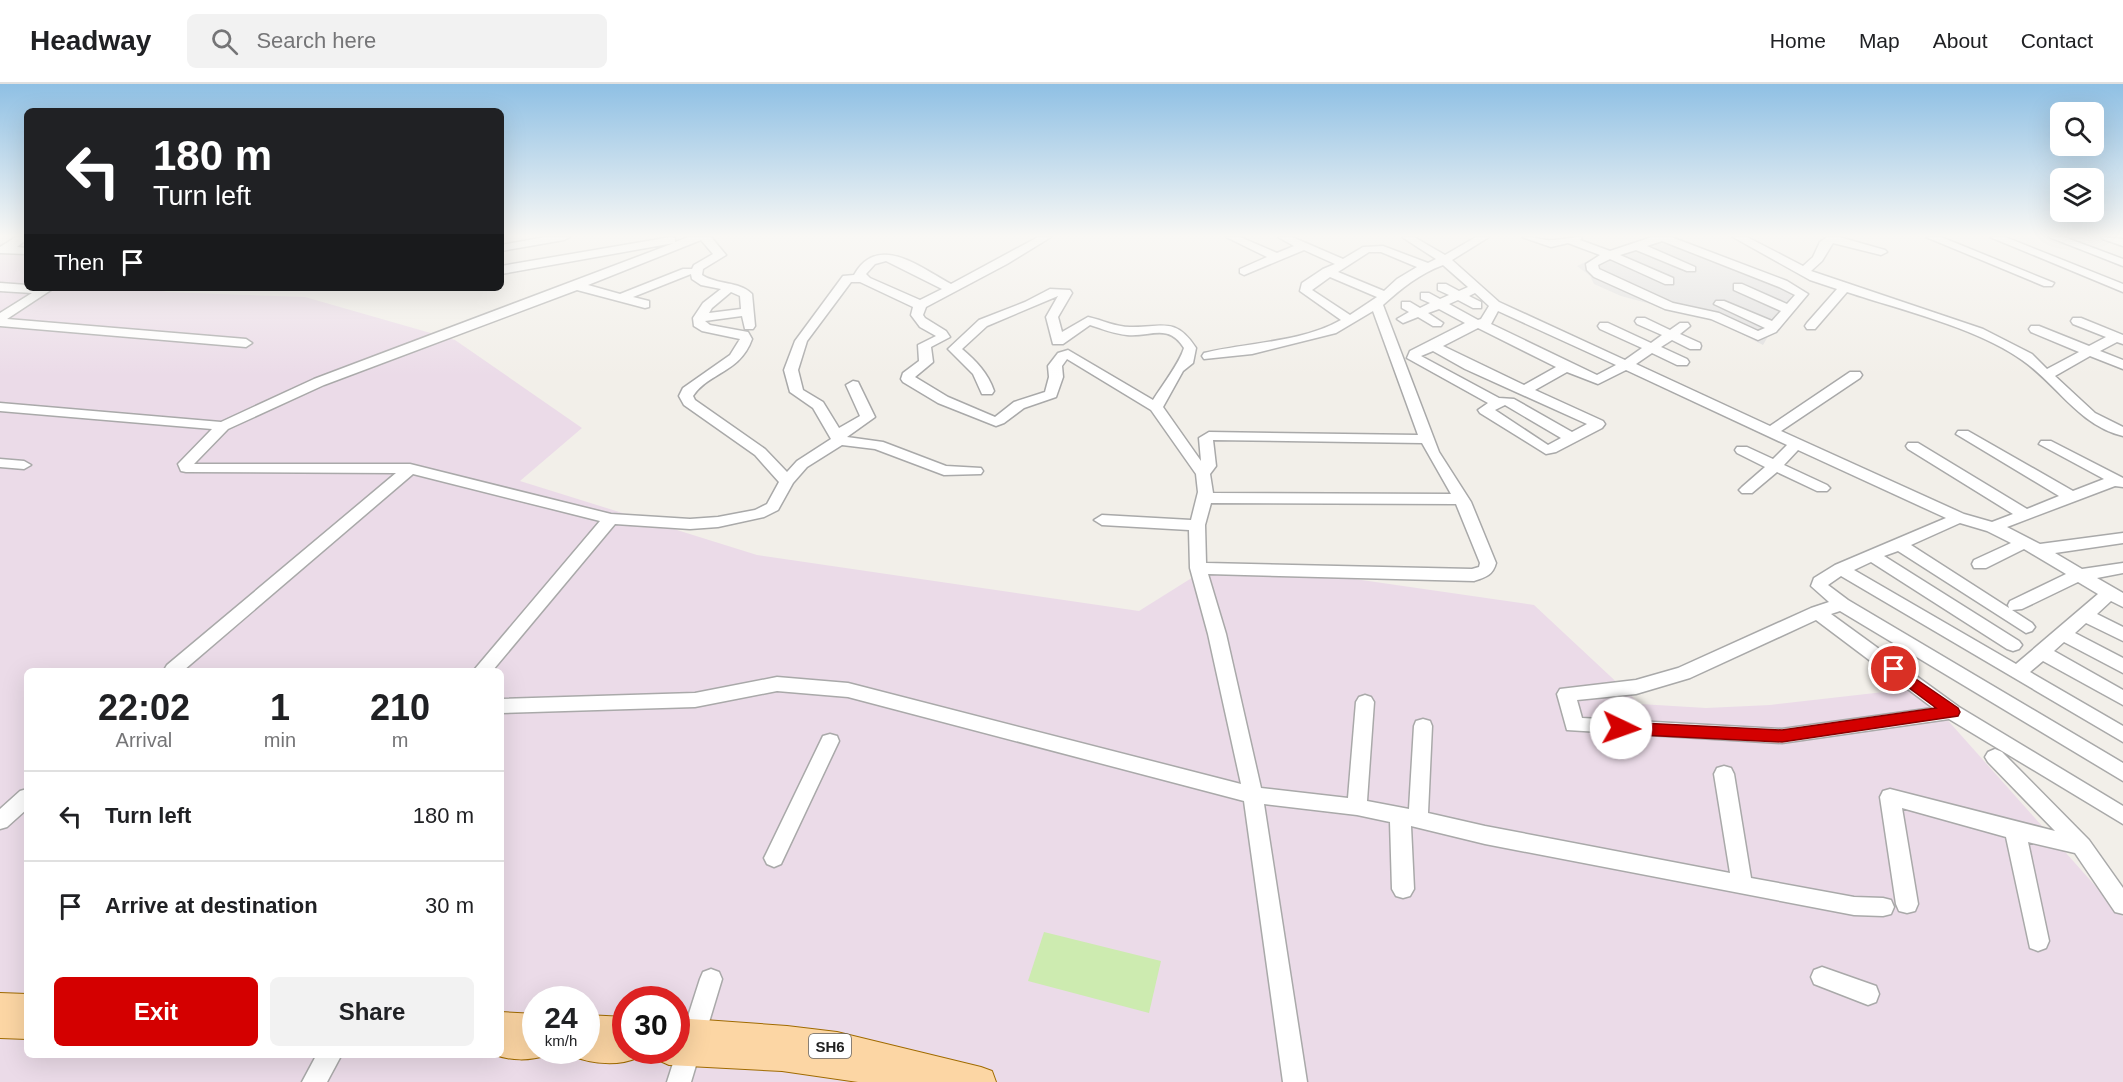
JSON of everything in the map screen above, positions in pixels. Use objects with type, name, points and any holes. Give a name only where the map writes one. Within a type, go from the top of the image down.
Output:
[{"type":"main road","points":[[0,1006],[24,1008]]},
{"type":"main road","points":[[0,1024],[24,1025]]},
{"type":"main road","points":[[504,1026],[522,1027]]},
{"type":"main road","name":"SH6","points":[[690,1042],[787,1040],[837,1047],[981,1082]]},
{"type":"main road","name":"SH6","points":[[690,1043],[850,1065],[915,1082]]},
{"type":"main road","points":[[504,1044],[522,1045]]},
{"type":"street","points":[[553,284],[319,382],[223,426],[185,464],[186,468],[410,469],[612,519],[690,524],[718,522],[759,514],[773,507],[787,481],[813,455],[839,440],[878,445],[944,470],[976,471]]},
{"type":"street","points":[[596,284],[620,298],[645,304]]},
{"type":"street","points":[[620,298],[623,284]]},
{"type":"street","points":[[699,318],[749,319],[746,294],[730,287],[713,284]]},
{"type":"street","points":[[839,440],[818,405],[797,392],[791,370],[801,341],[843,284]]},
{"type":"street","points":[[874,284],[920,305]]},
{"type":"street","points":[[940,284],[951,289]]},
{"type":"street","points":[[961,284],[920,305],[917,315],[923,324],[941,333],[944,337],[924,345],[926,362],[908,376],[908,379],[943,400],[990,421],[1002,419],[1018,405],[1037,401],[1051,394],[1056,377],[1055,366],[1063,356],[1068,354],[1156,407],[1203,474],[1206,492],[1197,525],[1198,568],[1217,634],[1253,795],[1295,1082]]},
{"type":"street","points":[[1309,284],[1306,286],[1306,290],[1351,321]]},
{"type":"street","points":[[1198,568],[1481,574],[1486,570],[1488,563],[1461,498],[1432,452],[1381,301],[1350,284]]},
{"type":"street","points":[[1209,356],[1252,350],[1318,334],[1351,321],[1381,301],[1399,284]]},
{"type":"street","points":[[1469,284],[1495,305],[1959,518],[1993,527],[2031,546],[2119,598]]},
{"type":"street","points":[[1620,284],[1669,306],[1715,316],[1758,336],[1774,327],[1802,294],[1781,284]]},
{"type":"street","points":[[1834,284],[1979,332],[2027,357],[2048,374],[2090,416],[2123,432]]},
{"type":"street","points":[[0,287],[24,288]]},
{"type":"street","points":[[730,287],[706,306],[698,323],[700,326],[744,335],[746,339],[741,352],[688,391],[686,396],[689,402],[759,452],[787,481]]},
{"type":"street","points":[[1442,287],[1477,305]]},
{"type":"street","points":[[1738,287],[1790,310]]},
{"type":"street","points":[[1811,326],[1844,288]]},
{"type":"street","points":[[1403,319],[1475,289]]},
{"type":"street","points":[[0,320],[44,291]]},
{"type":"street","points":[[987,391],[985,380],[973,364],[954,349],[983,323],[1029,305],[1054,292],[1066,293],[1052,316],[1058,342],[1088,321],[1128,331],[1173,329],[1183,334],[1190,348],[1186,363],[1178,369],[1156,407]]},
{"type":"street","points":[[1425,296],[1566,367],[1598,380],[1626,365],[1684,326]]},
{"type":"street","points":[[1720,304],[1774,327]]},
{"type":"street","points":[[1406,305],[1437,323]]},
{"type":"street","points":[[1495,305],[1486,321],[1415,354],[1414,358],[1498,403]]},
{"type":"street","points":[[0,320],[246,343]]},
{"type":"street","points":[[1641,321],[1695,346]]},
{"type":"street","points":[[2077,321],[2120,338]]},
{"type":"street","points":[[1604,326],[1682,362]]},
{"type":"street","points":[[2035,329],[2123,365]]},
{"type":"street","points":[[2048,374],[2120,338]]},
{"type":"street","points":[[1434,346],[1470,366],[1598,424],[1572,438],[1551,449],[1543,448],[1486,411],[1498,403],[1509,402],[1572,438]]},
{"type":"street","points":[[1526,390],[1566,367]]},
{"type":"street","points":[[1771,431],[1855,375]]},
{"type":"street","points":[[839,440],[842,432],[868,417],[853,385]]},
{"type":"street","points":[[0,407],[223,426]]},
{"type":"street","points":[[1963,434],[2072,497]]},
{"type":"street","points":[[1203,474],[1209,466],[1206,438],[1209,436],[1428,440]]},
{"type":"street","points":[[1747,490],[1797,443]]},
{"type":"street","points":[[2046,444],[2119,482]]},
{"type":"street","points":[[1912,446],[2026,515]]},
{"type":"street","points":[[1742,450],[1822,488]]},
{"type":"street","points":[[0,463],[24,465]]},
{"type":"street","points":[[175,668],[410,469]]},
{"type":"street","points":[[1993,527],[2119,482]]},
{"type":"street","points":[[1205,498],[1461,498]]},
{"type":"street","points":[[1959,518],[1841,568],[1820,582],[1819,586],[1842,604],[2123,773]]},
{"type":"street","points":[[485,668],[612,519]]},
{"type":"street","points":[[1102,520],[1197,525]]},
{"type":"street","points":[[1980,564],[2031,546],[2123,538]]},
{"type":"street","points":[[1899,544],[2026,627]]},
{"type":"street","points":[[1872,556],[2013,645]]},
{"type":"street","points":[[1841,568],[1933,625],[2123,735]]},
{"type":"street","points":[[2016,605],[2078,575],[2123,568]]},
{"type":"street","points":[[1906,641],[1981,598]]},
{"type":"street","points":[[2016,674],[2085,615],[2119,598]]},
{"type":"street","points":[[1842,604],[1817,612],[1684,673],[1636,687],[1566,694],[1574,725],[1782,736],[1952,712]]},
{"type":"street","points":[[1817,612],[1952,712],[2123,816]]},
{"type":"street","points":[[2085,615],[2123,635]]},
{"type":"street","points":[[2063,634],[2123,666]]},
{"type":"street","points":[[2042,652],[2123,698]]},
{"type":"street","points":[[504,706],[694,700],[777,684],[848,690],[1253,795],[1357,807],[1485,836],[1742,885],[1854,906],[1883,907]]},
{"type":"street","points":[[1357,807],[1365,702]]},
{"type":"street","points":[[1403,889],[1409,817],[1423,726]]},
{"type":"street","points":[[774,858],[830,741]]},
{"type":"street","points":[[1995,757],[2082,846],[2123,906]]},
{"type":"street","points":[[1724,774],[1742,885]]},
{"type":"street","points":[[1907,904],[1890,797],[2015,831],[2082,846]]},
{"type":"street","points":[[0,821],[24,800]]},
{"type":"street","points":[[2015,831],[2038,941]]},
{"type":"street","points":[[1822,977],[1868,994]]},
{"type":"street","points":[[690,1025],[711,979]]},
{"type":"street","points":[[314,1082],[328,1058]]},
{"type":"street","points":[[679,1082],[680,1064]]},
{"type":"shaded area","points":[[0,284],[24,284],[24,291],[162,291],[305,297],[455,340],[582,428],[520,481],[757,555],[1139,611],[1214,564],[1313,573],[1534,605],[1640,704],[1706,708],[1770,705],[1919,688],[2123,917],[2123,1082],[0,1082]]},
{"type":"shaded area","points":[[1594,284],[1785,284],[1796,288],[1763,345],[1718,322],[1621,296]]},
{"type":"green space","points":[[1044,932],[1161,961],[1149,1013],[1028,981]]},
{"type":"route","points":[[1621,728],[1782,736],[1952,712],[1894,669]]}]
